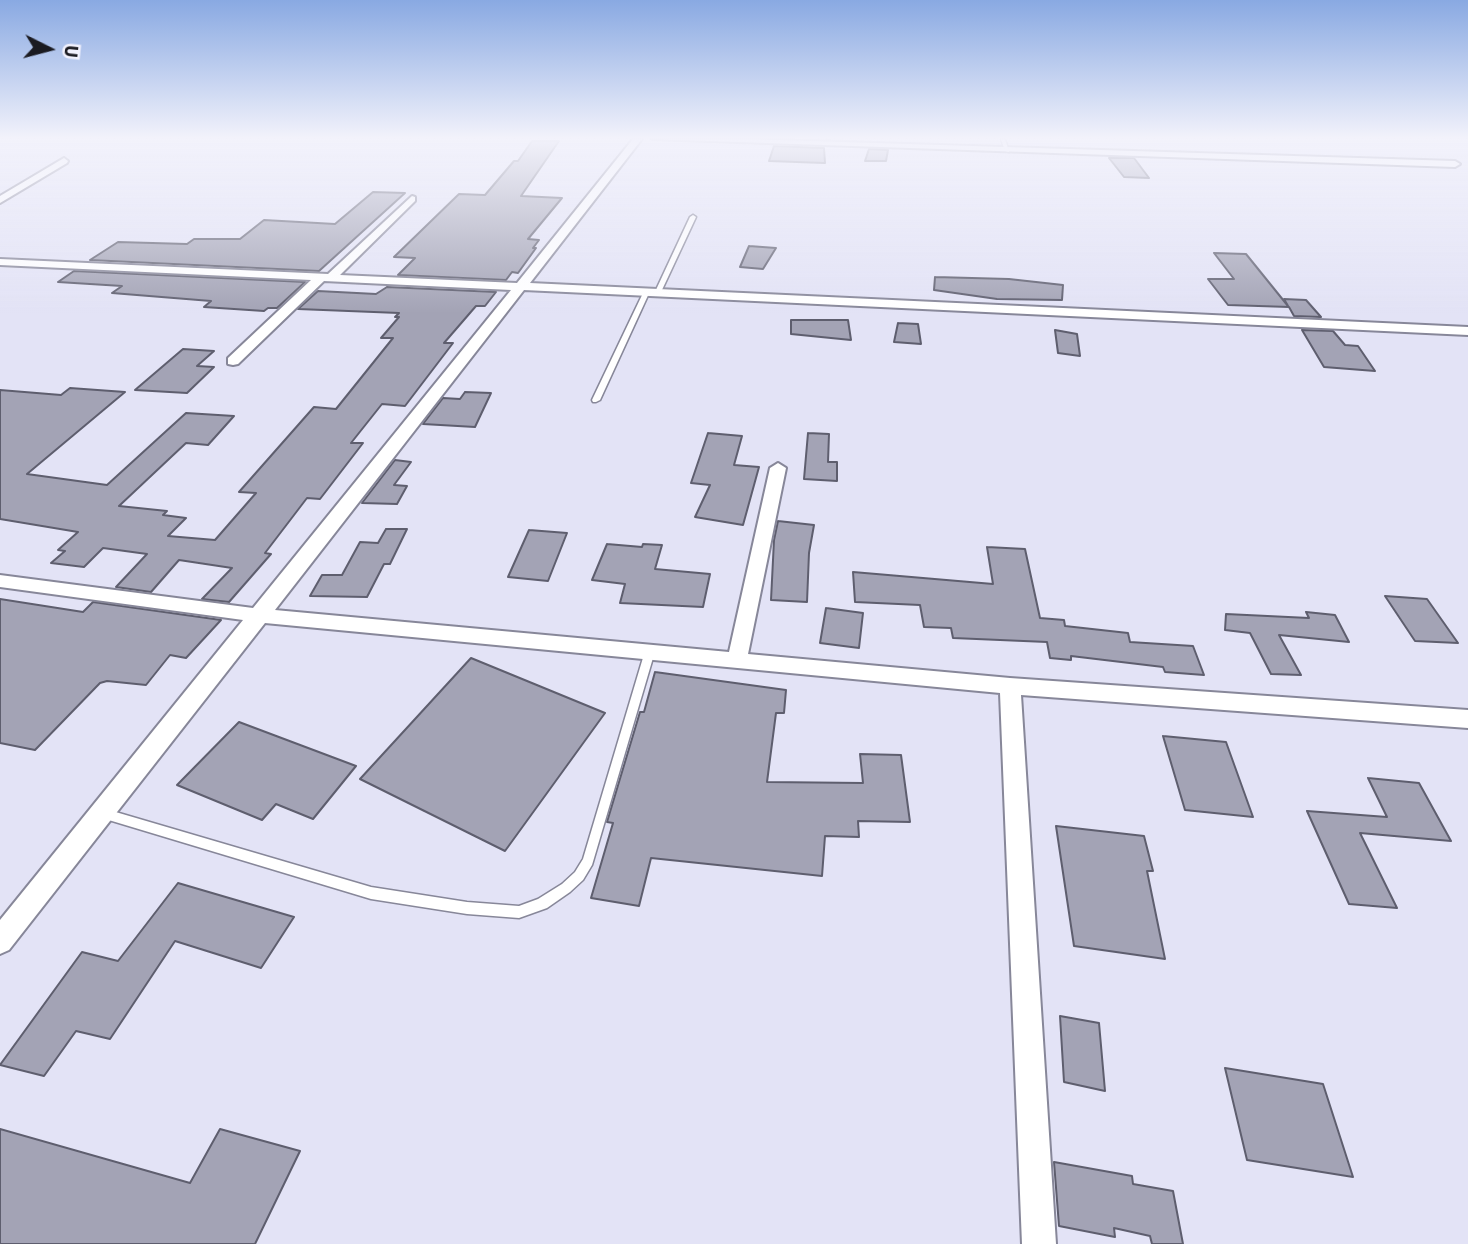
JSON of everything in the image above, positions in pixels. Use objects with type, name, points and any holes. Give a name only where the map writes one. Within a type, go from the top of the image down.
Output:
[{"type":"street","points":[[0,941],[261,616],[591,197]]},
{"type":"street","points":[[233,361],[412,199]]},
{"type":"street","points":[[0,262],[1468,331]]},
{"type":"street","points":[[737,659],[778,468]]},
{"type":"street","points":[[0,581],[261,616],[1010,686],[1468,719]]},
{"type":"street","points":[[1010,686],[1039,1244]]},
{"type":"lane","points":[[596,400],[693,217]]},
{"type":"lane","points":[[102,813],[371,893],[467,908],[519,912],[542,904],[566,888],[579,876],[588,861],[650,651]]},
{"type":"building","points":[[367,197],[401,197],[319,271],[90,260],[118,242],[187,244],[194,239],[240,239],[264,220],[335,224]]},
{"type":"building","points":[[456,197],[562,198],[528,239],[539,240],[533,248],[536,248],[518,273],[512,272],[506,280],[398,275],[415,258],[394,257]]},
{"type":"building","points":[[749,246],[776,248],[763,269],[740,267]]},
{"type":"building","points":[[1214,253],[1246,254],[1288,306],[1284,299],[1306,300],[1321,317],[1294,316],[1289,307],[1228,305],[1208,279],[1234,279]]},
{"type":"building","points":[[74,271],[305,282],[277,308],[264,311],[204,307],[211,301],[112,293],[122,286],[58,282]]},
{"type":"building","points":[[935,277],[1009,279],[1063,285],[1062,300],[997,299],[934,290]]},
{"type":"building","points":[[387,287],[496,292],[485,306],[476,306],[444,343],[453,343],[405,406],[382,404],[351,443],[363,443],[320,499],[307,498],[265,553],[271,554],[229,602],[202,599],[232,568],[179,560],[151,592],[116,587],[147,554],[103,548],[84,567],[51,563],[65,551],[58,550],[78,532],[0,519],[0,390],[61,395],[70,388],[125,392],[27,474],[107,485],[186,413],[234,416],[208,445],[186,443],[119,506],[167,511],[163,515],[186,518],[168,536],[215,540],[256,493],[239,492],[314,407],[336,409],[393,338],[381,338],[399,317],[395,317],[399,313],[298,309],[318,291],[376,294]]},
{"type":"building","points":[[791,320],[848,320],[851,340],[791,334]]},
{"type":"building","points":[[898,323],[918,324],[921,344],[894,342]]},
{"type":"building","points":[[1055,330],[1077,334],[1080,356],[1058,353]]},
{"type":"building","points":[[1302,330],[1333,331],[1345,345],[1358,346],[1375,371],[1324,367]]},
{"type":"building","points":[[183,349],[214,351],[197,366],[214,367],[187,393],[135,390]]},
{"type":"building","points":[[465,392],[491,393],[475,427],[423,424],[443,398],[460,399]]},
{"type":"building","points":[[708,433],[742,436],[734,465],[759,467],[743,525],[695,517],[710,485],[691,483]]},
{"type":"building","points":[[808,433],[829,434],[828,462],[837,462],[837,481],[804,479]]},
{"type":"building","points":[[395,460],[411,462],[394,485],[407,486],[397,504],[362,503]]},
{"type":"building","points":[[778,521],[814,525],[809,553],[807,602],[771,600],[774,540]]},
{"type":"building","points":[[386,529],[407,529],[390,564],[384,564],[367,597],[310,596],[322,575],[342,575],[360,542],[378,543]]},
{"type":"building","points":[[529,530],[567,533],[548,581],[508,577]]},
{"type":"building","points":[[607,544],[642,547],[643,544],[662,545],[655,569],[710,574],[703,607],[620,603],[625,584],[592,580]]},
{"type":"building","points":[[987,547],[1025,549],[1040,618],[1064,620],[1065,626],[1128,633],[1130,642],[1193,646],[1204,675],[1165,672],[1163,667],[1071,656],[1071,660],[1050,658],[1047,642],[953,638],[951,628],[924,627],[920,605],[855,602],[853,572],[993,584]]},
{"type":"building","points":[[1385,596],[1427,599],[1458,643],[1415,641]]},
{"type":"building","points":[[0,599],[83,612],[93,602],[221,620],[186,658],[170,655],[146,685],[107,681],[100,683],[35,750],[0,743]]},
{"type":"building","points":[[826,608],[863,613],[859,648],[820,643]]},
{"type":"building","points":[[1306,612],[1335,615],[1349,642],[1279,635],[1301,675],[1271,674],[1250,633],[1225,630],[1226,614],[1309,618]]},
{"type":"building","points":[[471,658],[605,713],[505,851],[360,779]]},
{"type":"building","points":[[655,672],[786,690],[784,713],[776,713],[767,782],[863,783],[860,754],[901,755],[910,822],[858,821],[859,837],[825,836],[822,876],[651,858],[639,906],[591,898],[613,823],[607,822]]},
{"type":"building","points":[[239,722],[356,766],[313,819],[276,804],[262,820],[177,785]]},
{"type":"building","points":[[1163,736],[1226,742],[1253,817],[1185,810]]},
{"type":"building","points":[[1368,778],[1419,783],[1451,841],[1360,833],[1397,908],[1349,904],[1307,811],[1387,817]]},
{"type":"building","points":[[1056,826],[1144,836],[1153,871],[1147,871],[1165,959],[1074,946]]},
{"type":"building","points":[[178,883],[294,917],[261,968],[175,941],[110,1039],[76,1031],[44,1076],[0,1065],[82,952],[118,961]]},
{"type":"building","points":[[1060,1016],[1099,1023],[1105,1091],[1064,1082]]},
{"type":"building","points":[[1225,1068],[1323,1084],[1353,1177],[1247,1160]]},
{"type":"building","points":[[0,1129],[190,1183],[220,1129],[300,1151],[255,1244],[0,1244]]},
{"type":"building","points":[[1054,1162],[1132,1176],[1133,1184],[1173,1191],[1183,1244],[1152,1244],[1150,1236],[1114,1228],[1115,1237],[1059,1226]]}]
